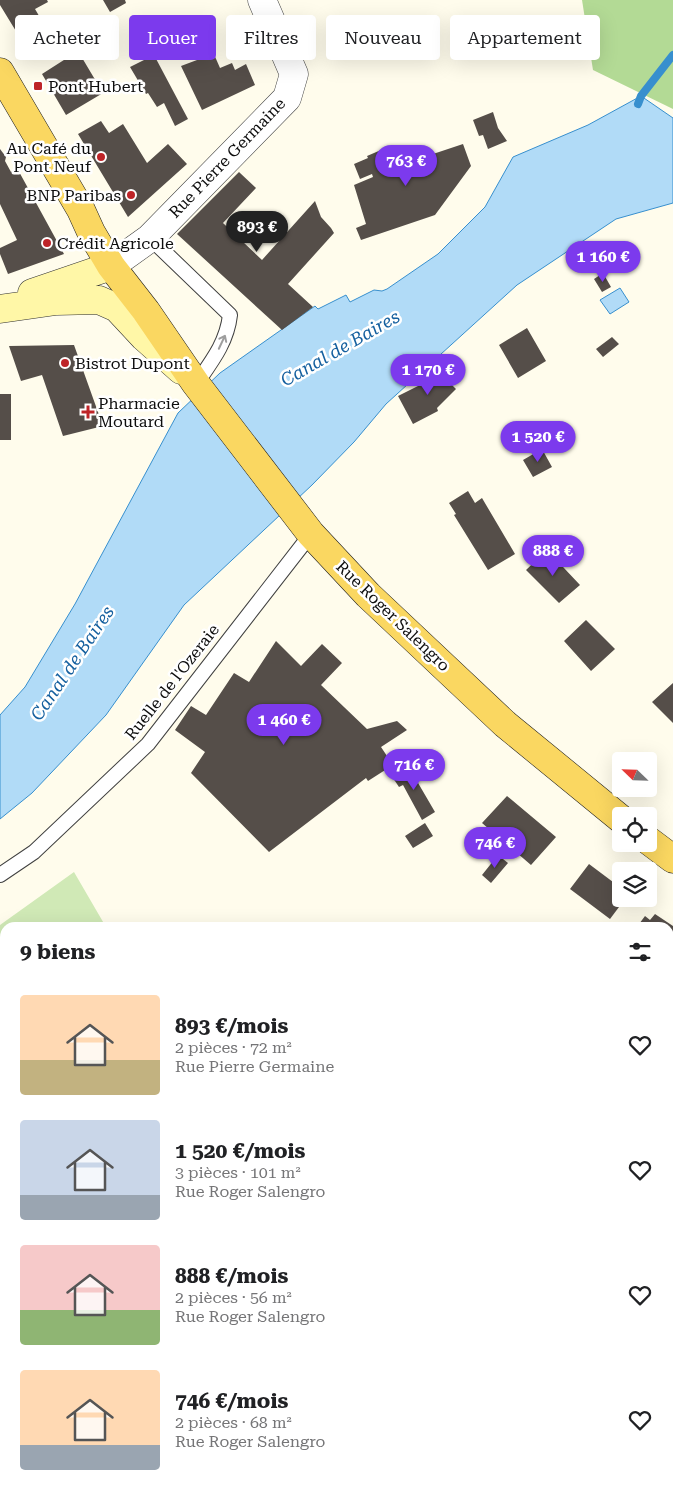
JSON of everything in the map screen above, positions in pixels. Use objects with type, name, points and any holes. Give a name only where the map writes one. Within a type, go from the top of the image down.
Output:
[{"type":"main road","name":"Rue Roger Salengro","points":[[0,72],[81,210],[91,232],[111,266],[142,305],[196,384],[311,534],[368,594],[505,724],[612,812]]},
{"type":"main road","points":[[56,301],[111,266]]},
{"type":"main road","points":[[0,304],[111,266]]},
{"type":"main road","points":[[0,309],[56,301],[99,300],[116,308],[144,337],[196,384]]},
{"type":"main road","points":[[657,847],[673,859]]},
{"type":"street","name":"Rue Pierre Germaine","points":[[111,266],[150,238],[286,98],[294,74],[262,0]]},
{"type":"lane","points":[[150,238],[230,315],[228,330],[218,352],[196,384]]},
{"type":"lane","name":"Ruelle de l'Ozeraie","points":[[0,875],[34,852],[148,744],[311,534]]},
{"type":"green space","points":[[582,0],[673,0],[673,109],[593,70],[591,60],[600,60],[600,15],[584,15]]},
{"type":"green space","points":[[74,872],[103,922],[4,922]]},
{"type":"water","name":"Canal de Baires","points":[[641,96],[673,118],[673,203],[616,219],[517,285],[386,404],[354,442],[312,485],[184,605],[106,715],[32,793],[0,819],[0,715],[25,687],[75,604],[178,413],[220,373],[315,306],[318,309],[346,295],[350,302],[374,290],[382,291],[387,289],[438,254],[485,207],[513,157],[588,125]]},
{"type":"water","points":[[620,288],[629,302],[610,314],[600,300]]},
{"type":"building","points":[[0,0],[47,0],[48,2],[35,9],[39,15],[15,15],[15,30],[0,5]]},
{"type":"building","points":[[103,0],[125,0],[126,3],[110,12]]},
{"type":"building","points":[[216,59],[220,68],[232,63],[235,70],[246,64],[255,85],[202,110],[181,66],[197,60]]},
{"type":"building","points":[[64,60],[83,60],[103,93],[66,115],[42,74]]},
{"type":"building","points":[[144,60],[157,60],[188,119],[175,126],[164,103],[157,107],[148,93],[146,94],[130,67]]},
{"type":"building","points":[[493,112],[498,128],[507,141],[488,149],[483,135],[479,136],[473,120]]},
{"type":"building","points":[[101,121],[109,133],[123,124],[147,163],[168,144],[187,164],[128,217],[78,134]]},
{"type":"building","points":[[463,144],[471,166],[435,215],[361,240],[356,228],[366,224],[354,185],[373,177],[372,174],[360,179],[354,164],[381,150],[382,152],[395,147],[397,149],[405,146],[412,161]]},
{"type":"building","points":[[0,149],[6,157],[5,161],[11,172],[17,168],[64,254],[8,274],[0,254],[0,248],[17,240],[0,204]]},
{"type":"building","points":[[239,172],[256,188],[223,223],[262,260],[315,201],[321,217],[334,233],[288,284],[313,307],[282,330],[177,234]]},
{"type":"building","points":[[603,273],[611,287],[602,292],[594,279]]},
{"type":"building","points":[[527,328],[546,361],[518,378],[499,345]]},
{"type":"building","points":[[612,337],[619,344],[603,357],[596,349]]},
{"type":"building","points":[[74,345],[103,426],[63,436],[42,375],[21,381],[9,346]]},
{"type":"building","points":[[451,365],[458,373],[449,382],[456,389],[437,408],[438,411],[413,424],[398,396],[424,383],[426,387]]},
{"type":"building","points":[[0,394],[11,394],[11,440],[0,440]]},
{"type":"building","points":[[542,449],[552,467],[533,477],[523,460]]},
{"type":"building","points":[[468,491],[475,503],[482,498],[515,554],[488,570],[454,515],[456,514],[449,503]]},
{"type":"building","points":[[547,550],[580,585],[559,603],[526,570]]},
{"type":"building","points":[[586,620],[615,649],[591,671],[564,641]]},
{"type":"building","points":[[276,641],[301,666],[322,644],[342,663],[321,685],[367,729],[397,721],[407,730],[381,747],[393,765],[368,781],[366,778],[269,852],[191,773],[205,752],[175,730],[191,706],[206,715],[234,673],[249,682]]},
{"type":"building","points":[[673,683],[673,723],[652,702]]},
{"type":"building","points":[[411,764],[417,775],[414,776],[435,812],[422,820],[403,785],[399,787],[391,775]]},
{"type":"building","points":[[507,796],[556,837],[531,865],[482,823]]},
{"type":"building","points":[[425,823],[433,836],[413,848],[405,836]]},
{"type":"building","points":[[498,855],[508,863],[491,883],[482,875]]},
{"type":"building","points":[[589,864],[612,881],[612,907],[619,907],[610,919],[570,889]]},
{"type":"building","points":[[655,914],[667,922],[640,922],[645,916],[650,920]]},
{"type":"waterway","points":[[638,104],[641,96],[673,55]]},
{"type":"place","name":"Pont Hubert","points":[[38,86]]},
{"type":"place","name":"Au Café du Pont Neuf","points":[[101,157]]},
{"type":"place","name":"BNP Paribas","points":[[131,195]]},
{"type":"place","name":"Crédit Agricole","points":[[47,243]]},
{"type":"place","name":"Bistrot Dupont","points":[[65,363]]},
{"type":"place","name":"Pharmacie Moutard","points":[[88,412]]}]
